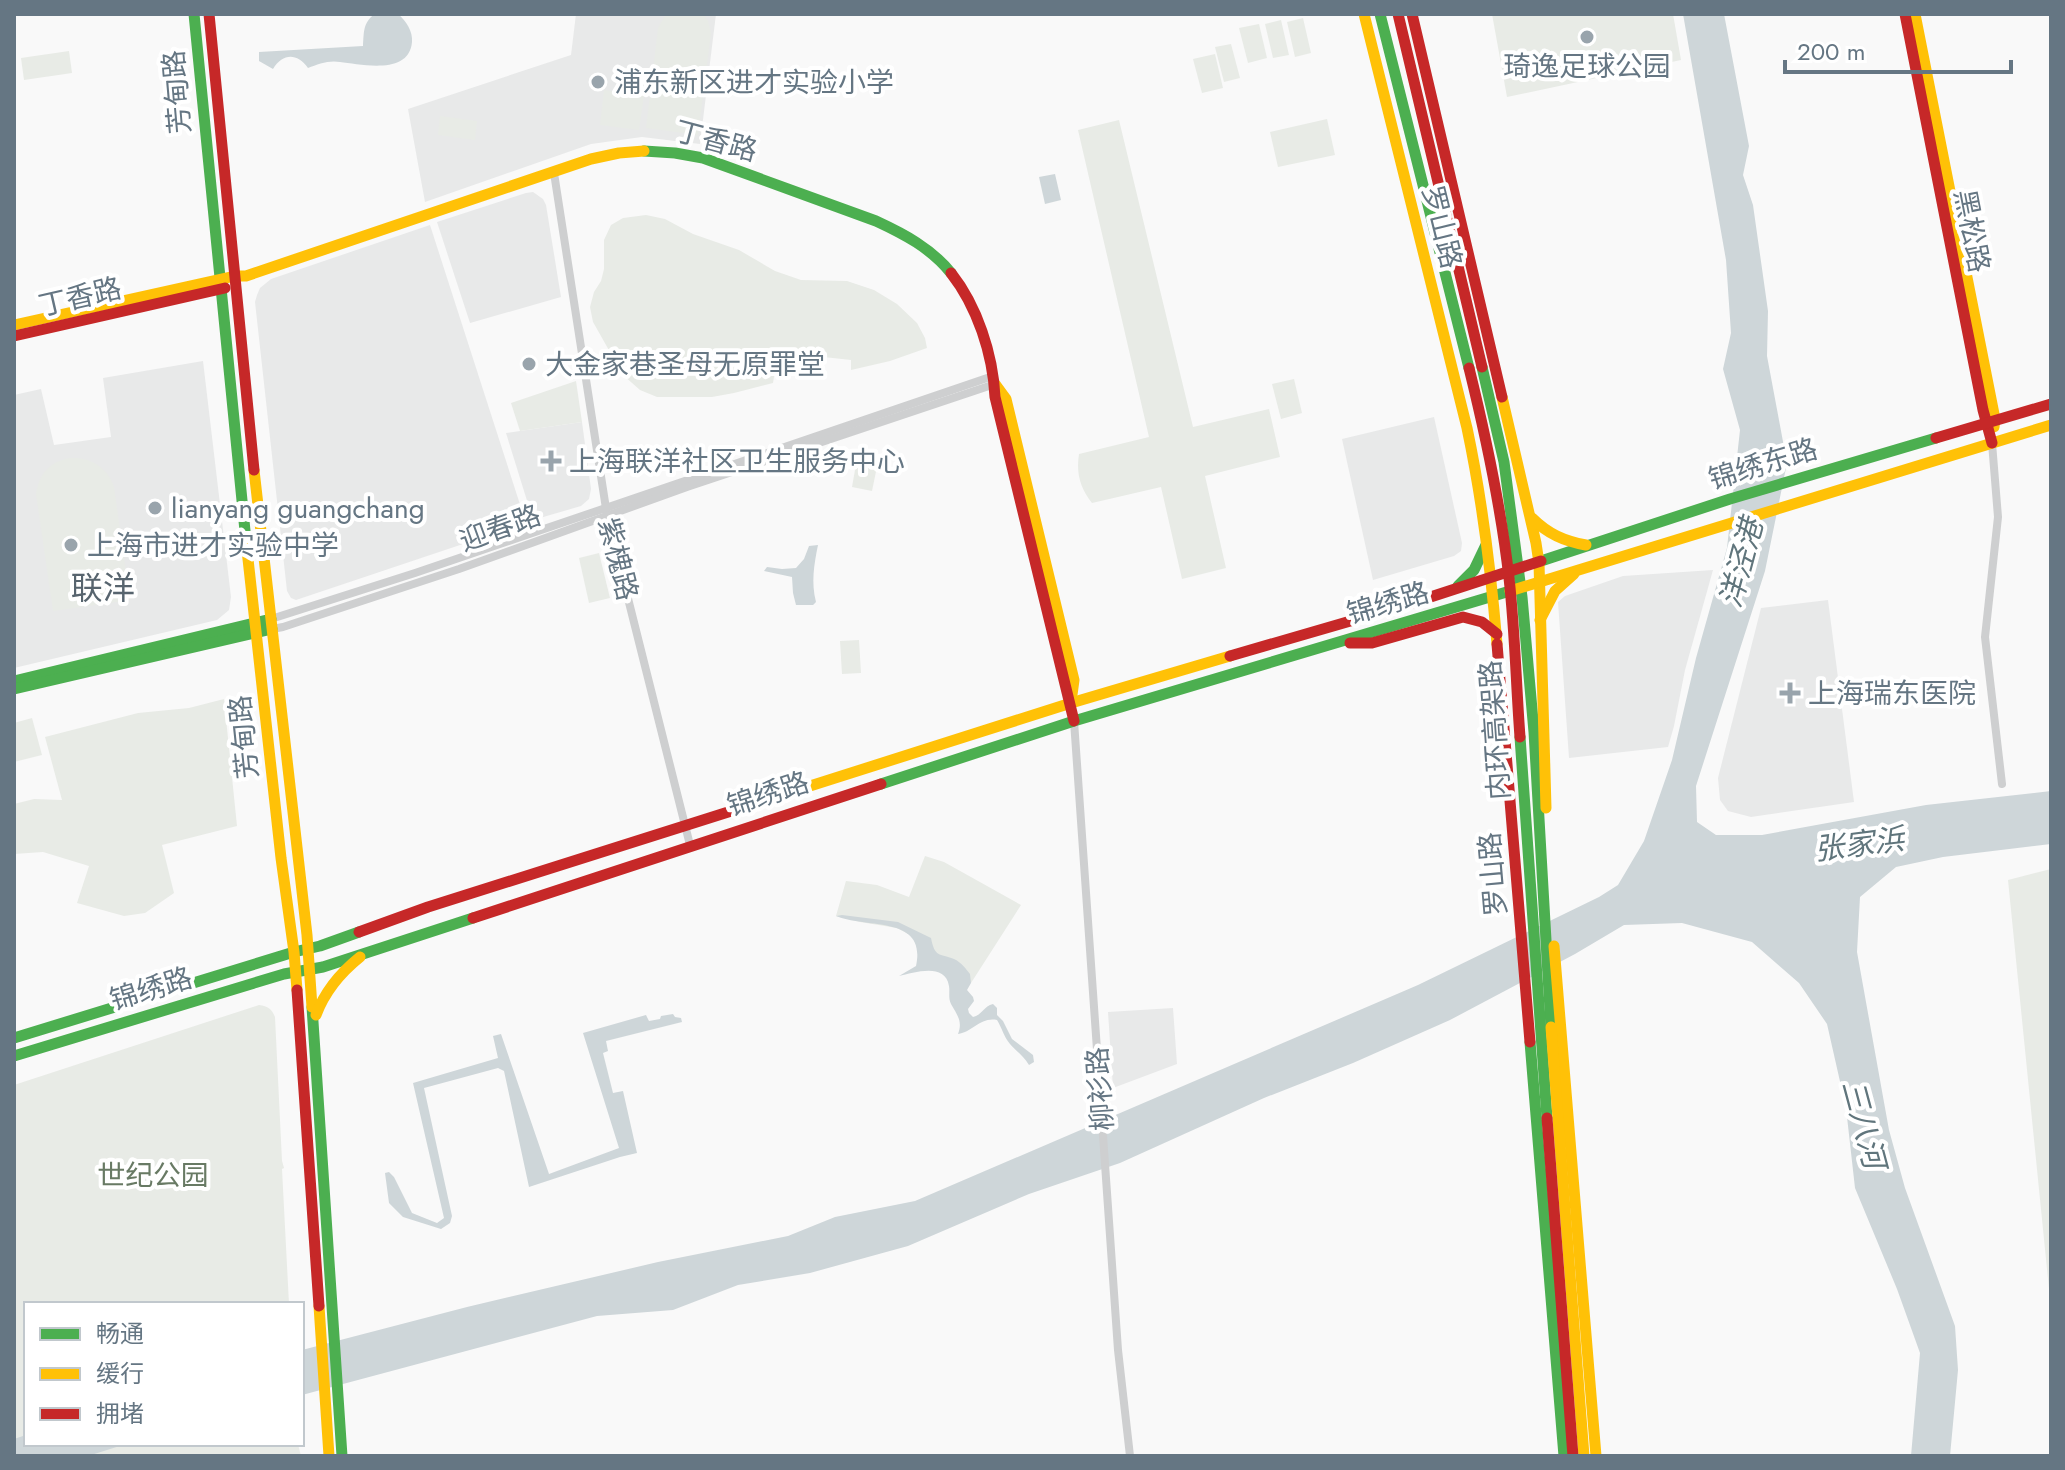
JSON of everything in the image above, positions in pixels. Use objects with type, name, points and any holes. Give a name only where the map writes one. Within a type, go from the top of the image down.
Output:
[{"type":"main road","name":"芳甸路","points":[[194,14],[256,628],[296,972],[332,1401],[342,1456]]},
{"type":"main road","name":"芳甸路","points":[[209,14],[308,949],[327,1334]]},
{"type":"main road","name":"罗山路","points":[[1364,14],[1480,490],[1494,596],[1564,1456]]},
{"type":"main road","name":"内环高架路","points":[[1380,14],[1484,428],[1509,578],[1543,1065],[1574,1397],[1584,1456]]},
{"type":"main road","name":"内环高架路","points":[[1400,14],[1439,193],[1504,462],[1521,576],[1538,788],[1574,1397],[1573,1456]]},
{"type":"main road","name":"罗山路","points":[[1412,14],[1532,518],[1539,563],[1549,896],[1596,1456]]},
{"type":"main road","name":"黑松路","points":[[1905,14],[1990,420]]},
{"type":"main road","points":[[1915,14],[1992,443]]},
{"type":"main road","name":"丁香路","points":[[14,336],[239,279],[615,153],[681,152],[893,227],[933,253],[949,270],[963,289],[980,325],[994,380],[1006,399],[1060,619],[1074,680],[1071,703],[1074,721]]},
{"type":"main road","name":"丁香路","points":[[14,325],[220,284]]},
{"type":"main road","name":"锦绣东路","points":[[1492,578],[1730,499],[2051,404]]},
{"type":"main road","name":"锦绣东路","points":[[1539,582],[2051,425]]},
{"type":"main road","points":[[1532,518],[1556,538],[1591,545]]},
{"type":"main road","points":[[1453,591],[1474,570],[1486,544]]},
{"type":"main road","points":[[1539,621],[1555,591],[1578,570]]},
{"type":"main road","name":"锦绣路","points":[[14,1038],[308,949],[443,902],[1071,703],[1492,578]]},
{"type":"main road","name":"锦绣路","points":[[14,1056],[367,952],[1074,721],[1539,582]]},
{"type":"main road","points":[[1333,644],[1372,643],[1463,617],[1482,622],[1497,634]]},
{"type":"main road","name":"迎春路","points":[[14,689],[272,624]]},
{"type":"main road","name":"迎春路","points":[[14,681],[256,628]]},
{"type":"main road","points":[[313,1023],[329,988],[344,970],[367,952]]},
{"type":"main road","points":[[1534,1076],[1574,1397]]},
{"type":"main road","points":[[1568,1120],[1574,1254],[1574,1397]]},
{"type":"main road","name":"芳甸路","points":[[329,1456],[332,1401]]},
{"type":"street","name":"紫槐路","points":[[554,173],[606,511],[690,845]]},
{"type":"street","name":"迎春路","points":[[272,624],[283,627],[459,569],[606,511],[994,380]]},
{"type":"street","points":[[1992,443],[1998,517],[1985,637],[2002,784]]},
{"type":"street","name":"柳衫路","points":[[1074,721],[1118,1350],[1130,1456]]},
{"type":"shaded area","name":"浦东新区进才实验小学","points":[[576,14],[716,14],[700,144],[642,137],[591,144],[425,202],[408,109],[571,55]]},
{"type":"shaded area","points":[[533,192],[546,205],[561,297],[470,323],[437,222]]},
{"type":"shaded area","points":[[430,225],[526,523],[296,600],[287,591],[255,302],[257,295],[271,279]]},
{"type":"shaded area","points":[[203,361],[231,597],[229,610],[217,620],[14,668],[14,395],[41,389],[54,445],[111,437],[103,378]]},
{"type":"shaded area","points":[[1434,417],[1462,543],[1461,551],[1454,556],[1373,580],[1342,439]]},
{"type":"shaded area","name":"上海联洋社区卫生服务中心","points":[[582,422],[591,489],[589,499],[581,506],[533,520],[506,433]]},
{"type":"shaded area","points":[[1713,570],[1685,670],[1668,747],[1569,758],[1558,602],[1565,596],[1623,576]]},
{"type":"shaded area","name":"上海瑞东医院","points":[[1828,600],[1854,802],[1751,817],[1728,811],[1720,800],[1718,778],[1761,608]]},
{"type":"shaded area","points":[[1173,1008],[1177,1064],[1113,1088],[1108,1012]]},
{"type":"green space","points":[[666,14],[703,14],[708,21],[711,33],[698,135],[646,128],[658,28]]},
{"type":"green space","name":"琦逸足球公园","points":[[1492,14],[1673,14],[1681,60],[1507,97]]},
{"type":"green space","points":[[1303,18],[1311,53],[1295,57],[1287,22]]},
{"type":"green space","points":[[1281,20],[1289,55],[1273,58],[1265,24]]},
{"type":"green space","points":[[1259,24],[1267,58],[1248,63],[1239,28]]},
{"type":"green space","points":[[1231,44],[1240,78],[1224,82],[1215,47]]},
{"type":"green space","points":[[69,51],[72,73],[24,80],[21,58]]},
{"type":"green space","points":[[1215,54],[1223,88],[1202,93],[1193,59]]},
{"type":"green space","points":[[604,90],[644,95],[639,130],[600,125]]},
{"type":"green space","points":[[440,116],[477,121],[475,140],[438,135]]},
{"type":"green space","points":[[1327,119],[1335,155],[1278,167],[1270,132]]},
{"type":"green space","points":[[1119,120],[1193,427],[1269,409],[1280,457],[1205,476],[1226,568],[1182,579],[1161,487],[1092,503],[1084,492],[1078,468],[1079,454],[1149,437],[1078,130]]},
{"type":"green space","points":[[646,215],[665,219],[693,234],[739,250],[775,271],[801,280],[847,281],[874,290],[897,304],[917,323],[927,348],[851,370],[851,360],[778,352],[773,383],[712,397],[657,397],[640,390],[623,375],[593,322],[590,307],[601,281],[604,240],[611,225],[623,218]]},
{"type":"green space","points":[[1294,379],[1302,413],[1281,419],[1272,384]]},
{"type":"green space","points":[[576,381],[582,422],[520,431],[511,403]]},
{"type":"green space","points":[[858,453],[879,457],[872,491],[852,487]]},
{"type":"green space","points":[[70,458],[85,459],[97,465],[107,474],[114,487],[130,600],[53,611],[36,494],[47,470],[57,462]]},
{"type":"green space","points":[[599,553],[610,598],[589,603],[579,558]]},
{"type":"green space","points":[[859,640],[861,673],[842,674],[840,641]]},
{"type":"green space","points":[[224,699],[237,826],[162,845],[174,893],[145,913],[124,916],[77,903],[89,866],[43,852],[14,854],[14,804],[34,799],[62,800],[45,737],[138,713],[189,708]]},
{"type":"green space","points":[[32,718],[42,755],[14,762],[14,723]]},
{"type":"green space","points":[[925,856],[944,862],[1021,905],[971,983],[954,976],[912,936],[897,928],[836,916],[846,881],[877,885],[909,897]]},
{"type":"green space","points":[[2051,869],[2051,1309],[2008,880]]},
{"type":"green space","name":"世纪公园","points":[[259,1005],[269,1008],[275,1017],[289,1302],[24,1302],[24,1446],[298,1446],[301,1456],[14,1456],[14,1085]]},
{"type":"water","points":[[375,14],[398,14],[408,26],[412,42],[409,53],[402,60],[382,66],[332,62],[308,68],[290,57],[281,60],[273,69],[259,61],[259,52],[363,46],[366,24]]},
{"type":"water","points":[[1683,14],[1724,14],[1749,146],[1743,175],[1753,205],[1768,311],[1767,356],[1787,463],[1765,571],[1696,786],[1697,822],[1716,835],[1762,835],[1926,805],[2051,791],[2051,844],[1943,857],[1896,867],[1860,897],[1857,952],[1889,1130],[1905,1188],[1955,1326],[1958,1370],[1950,1456],[1911,1456],[1920,1353],[1855,1188],[1846,1108],[1827,1024],[1799,983],[1752,942],[1682,923],[1624,925],[1450,1020],[1120,1163],[1029,1194],[908,1246],[810,1273],[738,1285],[673,1310],[597,1316],[304,1394],[304,1349],[658,1262],[788,1236],[835,1217],[915,1201],[1418,985],[1618,885],[1644,841],[1672,760],[1727,548],[1740,430],[1723,369],[1731,333],[1726,260]]},
{"type":"water","points":[[1055,174],[1061,200],[1045,204],[1039,177]]},
{"type":"water","points":[[818,545],[813,580],[816,602],[813,605],[796,605],[792,577],[764,571],[767,567],[796,568],[809,546]]},
{"type":"water","points":[[836,916],[898,922],[931,938],[936,952],[957,960],[970,974],[971,983],[967,990],[974,1001],[968,1009],[969,1013],[976,1016],[993,1004],[1012,1039],[1033,1055],[1034,1062],[1029,1065],[1010,1044],[997,1020],[986,1021],[958,1034],[959,1018],[950,1002],[949,986],[942,974],[928,971],[899,976],[916,966],[917,950],[912,938],[904,931]]},
{"type":"water","points":[[673,1014],[682,1022],[606,1041],[608,1051],[603,1053],[613,1093],[623,1091],[637,1153],[529,1187],[504,1071],[498,1068],[424,1088],[452,1216],[450,1223],[441,1229],[403,1217],[389,1203],[385,1173],[389,1172],[412,1213],[437,1223],[444,1218],[413,1083],[498,1058],[493,1036],[501,1034],[549,1174],[619,1148],[583,1033],[646,1015],[649,1021]]},
{"type":"water","points":[[24,1436],[24,1446],[120,1446],[88,1456],[14,1456],[14,1439]]},
{"type":"traffic: fast","points":[[194,14],[246,541]]},
{"type":"traffic: fast","points":[[1380,14],[1469,368]]},
{"type":"traffic: fast","points":[[644,151],[703,158],[876,221],[926,249],[951,273]]},
{"type":"traffic: fast","points":[[1482,367],[1504,462],[1522,597],[1534,732],[1551,1027]]},
{"type":"traffic: fast","points":[[1541,561],[1730,499],[1936,438]]},
{"type":"traffic: fast","points":[[1458,586],[1474,570],[1486,545]]},
{"type":"traffic: fast","points":[[881,784],[1074,721],[1510,591]]},
{"type":"traffic: fast","points":[[14,681],[271,619]]},
{"type":"traffic: fast","points":[[14,689],[272,629]]},
{"type":"traffic: fast","points":[[1520,737],[1547,1118]]},
{"type":"traffic: fast","points":[[14,1056],[284,974],[323,967],[473,918]]},
{"type":"traffic: fast","points":[[14,1038],[359,932]]},
{"type":"traffic: fast","points":[[312,1007],[342,1456]]},
{"type":"traffic: fast","points":[[1530,1042],[1564,1456]]},
{"type":"traffic: slow","points":[[1364,14],[1467,428],[1485,535],[1497,644]]},
{"type":"traffic: slow","points":[[1915,14],[1995,419],[1994,427]]},
{"type":"traffic: slow","points":[[14,325],[246,276],[591,159],[644,151]]},
{"type":"traffic: slow","points":[[995,384],[1006,399],[1074,680],[1071,702]]},
{"type":"traffic: slow","points":[[1502,397],[1539,563],[1546,808]]},
{"type":"traffic: slow","points":[[1510,591],[2051,425]]},
{"type":"traffic: slow","points":[[254,470],[307,935],[312,1007]]},
{"type":"traffic: slow","points":[[1532,518],[1557,536],[1586,545]]},
{"type":"traffic: slow","points":[[246,541],[297,990]]},
{"type":"traffic: slow","points":[[1540,620],[1555,591],[1574,574]]},
{"type":"traffic: slow","points":[[744,807],[1230,656]]},
{"type":"traffic: slow","points":[[1554,946],[1596,1456]]},
{"type":"traffic: slow","points":[[316,1015],[334,983],[360,957]]},
{"type":"traffic: slow","points":[[1551,1027],[1584,1456]]},
{"type":"traffic: slow","points":[[319,1306],[329,1456]]},
{"type":"traffic: jam","points":[[209,14],[254,470]]},
{"type":"traffic: jam","points":[[1398,14],[1482,367]]},
{"type":"traffic: jam","points":[[1412,14],[1502,397]]},
{"type":"traffic: jam","points":[[1905,14],[1992,443]]},
{"type":"traffic: jam","points":[[951,273],[969,300],[987,348],[995,397],[1074,721]]},
{"type":"traffic: jam","points":[[14,336],[225,288]]},
{"type":"traffic: jam","points":[[1469,368],[1506,551],[1520,737]]},
{"type":"traffic: jam","points":[[1936,438],[2051,404]]},
{"type":"traffic: jam","points":[[1230,656],[1409,604],[1541,561]]},
{"type":"traffic: jam","points":[[1350,643],[1372,643],[1463,617],[1482,622],[1497,634]]},
{"type":"traffic: jam","points":[[1497,644],[1530,1042]]},
{"type":"traffic: jam","points":[[473,918],[881,784]]},
{"type":"traffic: jam","points":[[359,932],[428,907],[744,807]]},
{"type":"traffic: jam","points":[[297,990],[319,1306]]},
{"type":"traffic: jam","points":[[1547,1118],[1573,1456]]},
{"type":"place","name":"琦逸足球公园","points":[[1587,37]]},
{"type":"place","name":"浦东新区进才实验小学","points":[[598,82]]},
{"type":"place","name":"大金家巷圣母无原罪堂","points":[[529,364]]},
{"type":"place","name":"上海联洋社区卫生服务中心","points":[[551,461]]},
{"type":"place","name":"lianyang guangchang","points":[[155,508]]},
{"type":"place","name":"上海市进才实验中学","points":[[71,545]]},
{"type":"place","name":"上海瑞东医院","points":[[1790,693]]},
{"type":"district","name":"联洋","points":[[103,588]]},
{"type":"water label","name":"洋泾港","points":[[1741,563]]},
{"type":"water label","name":"张家浜","points":[[1859,844]]},
{"type":"water label","name":"三八河","points":[[1864,1124]]}]
